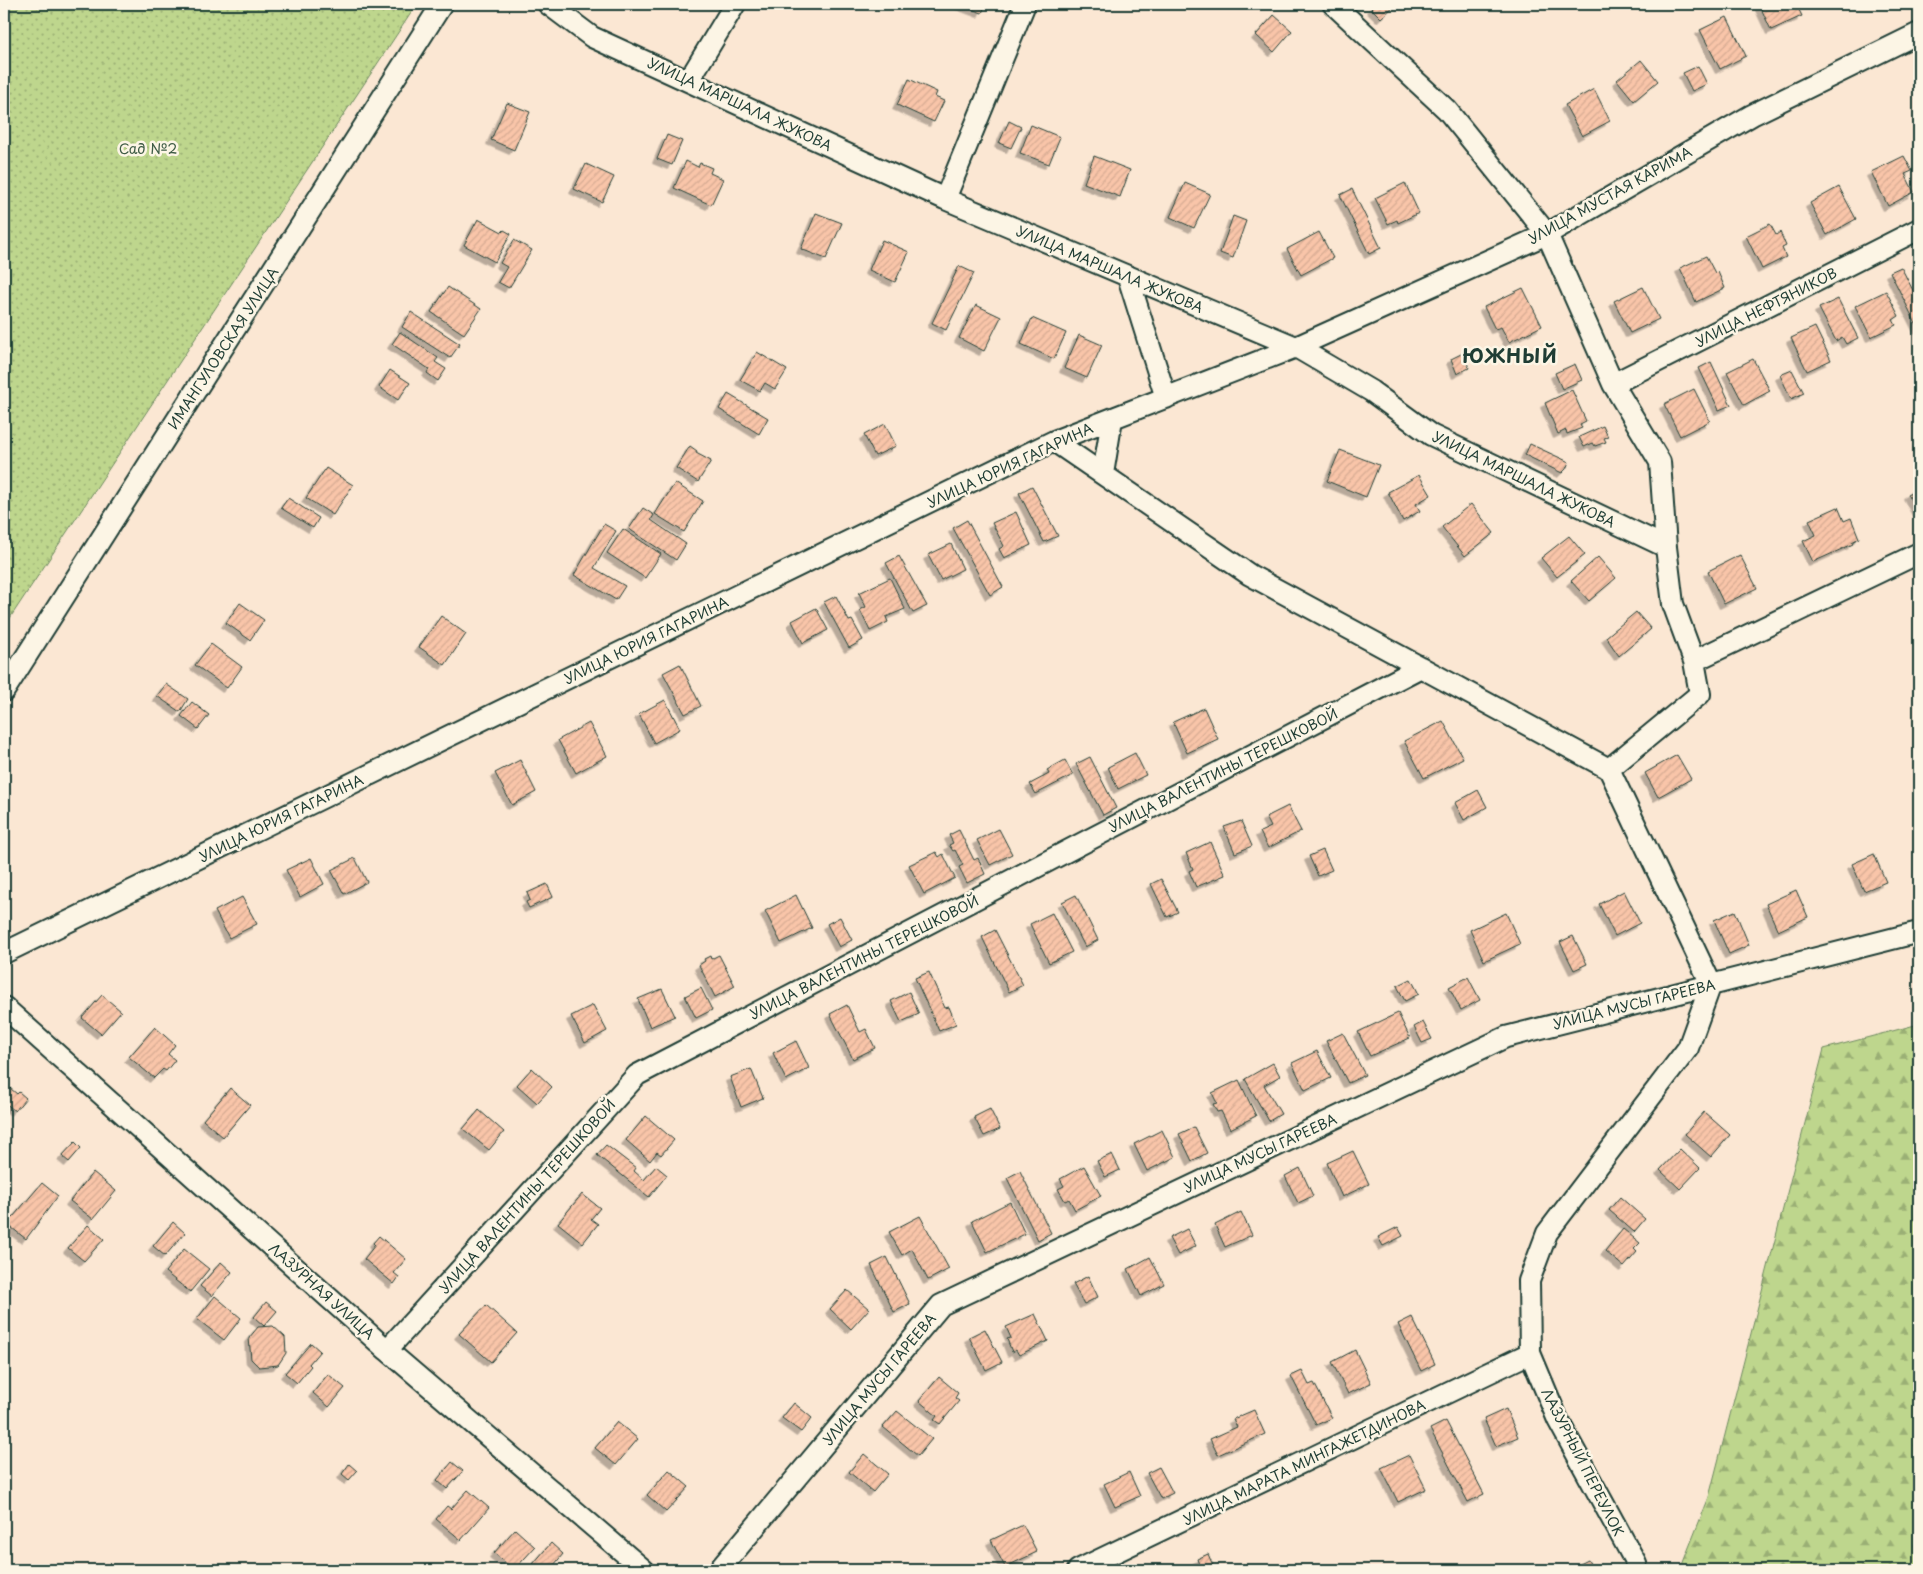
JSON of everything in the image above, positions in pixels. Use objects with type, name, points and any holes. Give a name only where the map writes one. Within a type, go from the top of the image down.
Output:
[{"type":"street","name":"ИМАНГУЛОВСКАЯ УЛИЦА","points":[[4,691],[442,4]]},
{"type":"street","name":"УЛИЦА МАРШАЛА ЖУКОВА","points":[[548,4],[592,37],[945,199],[1296,347],[1371,390],[1431,435],[1666,547]]},
{"type":"street","points":[[689,80],[734,4]]},
{"type":"street","points":[[945,199],[1025,4]]},
{"type":"street","points":[[1333,4],[1447,110],[1547,234],[1613,384],[1660,462],[1666,547],[1673,604],[1694,662],[1700,694],[1609,769]]},
{"type":"street","name":"УЛИЦА МУСТАЯ КАРИМА","points":[[1296,347],[1547,234],[1752,115],[1919,33]]},
{"type":"street","name":"УЛИЦА НЕФТЯНИКОВ","points":[[1613,384],[1919,229]]},
{"type":"street","points":[[1128,277],[1166,398]]},
{"type":"street","name":"УЛИЦА ЮРИЯ ГАГАРИНА","points":[[4,953],[1054,441],[1296,347]]},
{"type":"street","points":[[1103,474],[1112,419]]},
{"type":"street","points":[[1054,441],[1250,574],[1609,769],[1711,984],[1688,1048],[1547,1233],[1529,1281],[1530,1354]]},
{"type":"street","points":[[1694,662],[1919,554]]},
{"type":"street","name":"УЛИЦА ВАЛЕНТИНЫ ТЕРЕШКОВОЙ","points":[[387,1350],[637,1075],[1421,667]]},
{"type":"street","name":"УЛИЦА МУСЫ ГАРЕЕВА","points":[[719,1570],[941,1305],[1506,1036],[1919,932]]},
{"type":"street","name":"ЛАЗУРНАЯ УЛИЦА","points":[[4,1007],[387,1350],[644,1570]]},
{"type":"street","name":"УЛИЦА МАРАТА МИНГАЖЕТДИНОВА","points":[[1078,1570],[1530,1354]]},
{"type":"street","name":"ЛАЗУРНЫЙ ПЕРЕУЛОК","points":[[1530,1354],[1558,1420],[1636,1563],[1636,1570]]},
{"type":"green space","name":"Сад №2","points":[[4,4],[417,4],[4,627]]},
{"type":"green space","points":[[1919,1024],[1919,1570],[1680,1570],[1709,1497],[1824,1049]]},
{"type":"building","points":[[958,4],[986,4],[982,13]]},
{"type":"building","points":[[1376,4],[1396,4],[1381,18],[1371,8]]},
{"type":"building","points":[[1759,4],[1796,4],[1802,16],[1771,30]]},
{"type":"building","points":[[1274,15],[1292,31],[1274,52],[1256,35]]},
{"type":"building","points":[[1727,17],[1746,56],[1720,69],[1700,30]]},
{"type":"building","points":[[1641,60],[1658,81],[1634,101],[1617,80]]},
{"type":"building","points":[[1698,66],[1707,84],[1692,91],[1683,73]]},
{"type":"building","points":[[909,79],[937,92],[935,97],[944,101],[934,122],[897,105]]},
{"type":"building","points":[[1594,89],[1610,121],[1582,136],[1565,105]]},
{"type":"building","points":[[507,103],[530,112],[514,150],[491,140]]},
{"type":"building","points":[[1009,121],[1021,127],[1011,148],[999,143]]},
{"type":"building","points":[[1031,125],[1060,137],[1049,164],[1020,153]]},
{"type":"building","points":[[667,135],[682,141],[672,165],[657,159]]},
{"type":"building","points":[[1094,156],[1130,170],[1120,197],[1084,183]]},
{"type":"building","points":[[1904,156],[1912,171],[1905,174],[1914,192],[1888,206],[1871,172]]},
{"type":"building","points":[[686,161],[698,167],[700,163],[712,168],[710,173],[723,179],[711,205],[674,188]]},
{"type":"building","points":[[586,164],[614,177],[602,202],[574,189]]},
{"type":"building","points":[[1185,183],[1210,194],[1194,228],[1170,217]]},
{"type":"building","points":[[1405,183],[1419,213],[1398,223],[1397,220],[1388,224],[1375,198]]},
{"type":"building","points":[[1839,187],[1856,219],[1827,235],[1810,203]]},
{"type":"building","points":[[1352,189],[1381,248],[1369,254],[1340,195]]},
{"type":"building","points":[[816,213],[842,223],[826,259],[801,249]]},
{"type":"building","points":[[1233,216],[1246,221],[1233,258],[1220,253]]},
{"type":"building","points":[[478,219],[502,232],[504,230],[511,234],[495,262],[464,245]]},
{"type":"building","points":[[1770,224],[1776,235],[1780,232],[1786,246],[1782,248],[1786,257],[1762,269],[1746,236]]},
{"type":"building","points":[[1319,232],[1333,258],[1301,275],[1287,249]]},
{"type":"building","points":[[514,240],[532,250],[509,288],[498,282],[507,267],[500,263]]},
{"type":"building","points":[[882,240],[909,252],[895,282],[869,270]]},
{"type":"building","points":[[1706,256],[1715,273],[1718,272],[1725,288],[1696,302],[1680,268]]},
{"type":"building","points":[[959,266],[974,273],[946,330],[932,323]]},
{"type":"building","points":[[1901,267],[1919,302],[1919,330],[1890,272]]},
{"type":"building","points":[[448,287],[481,309],[464,334],[431,312]]},
{"type":"building","points":[[1643,287],[1659,319],[1630,333],[1614,301]]},
{"type":"building","points":[[1523,288],[1542,326],[1509,342],[1501,327],[1495,329],[1484,307]]},
{"type":"building","points":[[1886,291],[1899,316],[1893,320],[1896,325],[1871,337],[1855,306]]},
{"type":"building","points":[[1838,299],[1858,338],[1846,344],[1842,337],[1836,341],[1819,308]]},
{"type":"building","points":[[976,305],[1001,317],[984,351],[959,338]]},
{"type":"building","points":[[411,312],[460,344],[450,358],[402,327]]},
{"type":"building","points":[[1032,318],[1066,333],[1054,359],[1021,344]]},
{"type":"building","points":[[1815,327],[1831,360],[1807,371],[1791,338]]},
{"type":"building","points":[[400,332],[438,358],[435,362],[446,369],[438,381],[427,373],[429,369],[392,344]]},
{"type":"building","points":[[1079,335],[1102,345],[1087,378],[1064,368]]},
{"type":"building","points":[[757,352],[787,370],[775,389],[765,383],[760,391],[740,380]]},
{"type":"building","points":[[1463,353],[1469,368],[1457,374],[1451,359]]},
{"type":"building","points":[[1753,359],[1770,391],[1744,405],[1727,372]]},
{"type":"building","points":[[1711,362],[1731,405],[1719,410],[1699,368]]},
{"type":"building","points":[[1575,364],[1582,380],[1562,389],[1555,373]]},
{"type":"building","points":[[390,370],[410,383],[398,400],[379,387]]},
{"type":"building","points":[[1792,370],[1804,393],[1791,399],[1780,375]]},
{"type":"building","points":[[1694,389],[1710,421],[1680,436],[1664,404]]},
{"type":"building","points":[[1572,390],[1586,421],[1580,424],[1582,428],[1567,434],[1566,430],[1558,434],[1545,403]]},
{"type":"building","points":[[728,394],[768,418],[759,434],[719,409]]},
{"type":"building","points":[[885,424],[896,446],[875,456],[864,435]]},
{"type":"building","points":[[1603,426],[1608,437],[1604,438],[1606,442],[1595,446],[1593,443],[1584,447],[1579,437]]},
{"type":"building","points":[[1530,444],[1569,462],[1566,469],[1562,473],[1525,455]]},
{"type":"building","points":[[690,446],[697,451],[696,453],[711,461],[698,482],[676,468]]},
{"type":"building","points":[[1340,450],[1379,465],[1366,497],[1327,481]]},
{"type":"building","points":[[326,468],[353,485],[333,515],[306,498]]},
{"type":"building","points":[[1419,475],[1431,495],[1416,504],[1420,511],[1403,521],[1388,492]]},
{"type":"building","points":[[675,483],[703,501],[684,532],[655,514]]},
{"type":"building","points":[[1032,486],[1058,536],[1044,542],[1019,493]]},
{"type":"building","points":[[1919,488],[1919,515],[1908,494]]},
{"type":"building","points":[[288,498],[319,518],[313,528],[281,508]]},
{"type":"building","points":[[1471,504],[1494,533],[1465,556],[1442,527]]},
{"type":"building","points":[[1838,507],[1844,521],[1851,518],[1859,538],[1852,542],[1853,544],[1813,562],[1803,541],[1816,535],[1809,520]]},
{"type":"building","points":[[643,508],[654,515],[651,520],[686,544],[676,560],[629,529]]},
{"type":"building","points":[[1016,512],[1031,545],[1004,558],[999,549],[1004,546],[992,523]]},
{"type":"building","points":[[967,520],[1003,587],[990,595],[953,528]]},
{"type":"building","points":[[604,524],[616,531],[594,568],[625,586],[616,600],[574,575]]},
{"type":"building","points":[[623,529],[661,554],[645,578],[607,553]]},
{"type":"building","points":[[1569,536],[1585,555],[1557,577],[1541,558]]},
{"type":"building","points":[[951,544],[963,569],[941,580],[928,555]]},
{"type":"building","points":[[1740,555],[1757,588],[1724,604],[1708,571]]},
{"type":"building","points":[[899,556],[927,606],[913,613],[886,563]]},
{"type":"building","points":[[1598,557],[1616,578],[1589,601],[1571,581]]},
{"type":"building","points":[[890,578],[905,609],[886,617],[888,622],[870,631],[860,610],[866,607],[859,593]]},
{"type":"building","points":[[836,596],[849,621],[852,620],[863,640],[849,648],[824,602]]},
{"type":"building","points":[[240,603],[264,620],[250,640],[226,623]]},
{"type":"building","points":[[816,608],[828,630],[803,643],[792,621]]},
{"type":"building","points":[[1636,612],[1651,629],[1619,656],[1606,637]]},
{"type":"building","points":[[441,616],[466,634],[445,665],[419,647]]},
{"type":"building","points":[[211,644],[242,667],[227,688],[195,665]]},
{"type":"building","points":[[680,664],[701,706],[685,714],[663,673]]},
{"type":"building","points":[[166,684],[188,699],[180,712],[157,696]]},
{"type":"building","points":[[665,700],[680,729],[654,743],[639,714]]},
{"type":"building","points":[[192,702],[209,715],[198,729],[181,716]]},
{"type":"building","points":[[1204,708],[1218,739],[1187,753],[1173,722]]},
{"type":"building","points":[[1443,721],[1463,758],[1424,778],[1404,741]]},
{"type":"building","points":[[589,723],[607,756],[576,773],[558,740]]},
{"type":"building","points":[[1135,753],[1146,775],[1118,789],[1108,767]]},
{"type":"building","points":[[1677,755],[1691,779],[1658,797],[1645,773]]},
{"type":"building","points":[[1090,757],[1116,808],[1103,815],[1076,764]]},
{"type":"building","points":[[520,760],[536,792],[512,805],[495,773]]},
{"type":"building","points":[[1065,760],[1073,775],[1036,794],[1030,784],[1049,774],[1047,770]]},
{"type":"building","points":[[1478,790],[1487,807],[1464,820],[1455,803]]},
{"type":"building","points":[[1288,806],[1301,831],[1268,848],[1260,832],[1271,827],[1266,817]]},
{"type":"building","points":[[1241,821],[1252,846],[1235,853],[1224,827]]},
{"type":"building","points":[[999,829],[1012,854],[990,865],[977,840]]},
{"type":"building","points":[[959,830],[974,860],[978,858],[985,874],[967,883],[959,867],[963,865],[955,850],[953,851],[949,845],[953,843],[949,835]]},
{"type":"building","points":[[1210,842],[1225,875],[1196,887],[1189,871],[1193,869],[1186,853]]},
{"type":"building","points":[[1323,850],[1332,870],[1318,876],[1309,856]]},
{"type":"building","points":[[936,852],[939,857],[943,854],[955,878],[924,894],[909,865]]},
{"type":"building","points":[[1874,854],[1886,882],[1864,891],[1852,864]]},
{"type":"building","points":[[311,858],[324,884],[300,897],[286,870]]},
{"type":"building","points":[[355,858],[367,882],[344,894],[331,870]]},
{"type":"building","points":[[1161,879],[1178,912],[1167,917],[1151,884]]},
{"type":"building","points":[[547,884],[553,897],[529,908],[526,902],[530,900],[527,893]]},
{"type":"building","points":[[1796,890],[1808,917],[1778,931],[1766,904]]},
{"type":"building","points":[[1624,891],[1640,923],[1615,936],[1599,904]]},
{"type":"building","points":[[796,895],[812,928],[781,943],[765,911]]},
{"type":"building","points":[[1076,895],[1098,940],[1085,947],[1062,902]]},
{"type":"building","points":[[242,897],[257,924],[229,938],[215,911]]},
{"type":"building","points":[[1735,911],[1749,945],[1729,954],[1714,920]]},
{"type":"building","points":[[1052,913],[1072,952],[1049,963],[1030,924]]},
{"type":"building","points":[[1506,913],[1520,944],[1484,961],[1470,930]]},
{"type":"building","points":[[840,917],[852,940],[839,947],[827,924]]},
{"type":"building","points":[[995,930],[1023,985],[1009,992],[982,937]]},
{"type":"building","points":[[1573,936],[1587,964],[1574,970],[1560,942]]},
{"type":"building","points":[[719,955],[735,986],[715,997],[699,965],[710,956],[711,959]]},
{"type":"building","points":[[929,972],[945,1008],[949,1007],[956,1024],[939,1031],[915,978]]},
{"type":"building","points":[[1468,977],[1480,1000],[1461,1010],[1449,987]]},
{"type":"building","points":[[1411,979],[1419,994],[1405,1001],[1397,986]]},
{"type":"building","points":[[701,988],[712,1010],[696,1018],[685,996]]},
{"type":"building","points":[[662,989],[675,1016],[650,1027],[638,999]]},
{"type":"building","points":[[909,992],[919,1014],[901,1022],[891,1001]]},
{"type":"building","points":[[102,995],[121,1011],[101,1034],[82,1018]]},
{"type":"building","points":[[593,1005],[607,1031],[585,1043],[571,1016]]},
{"type":"building","points":[[847,1005],[860,1032],[866,1029],[875,1048],[853,1059],[830,1014]]},
{"type":"building","points":[[1398,1013],[1410,1038],[1370,1056],[1358,1032]]},
{"type":"building","points":[[1423,1022],[1432,1039],[1422,1043],[1414,1027]]},
{"type":"building","points":[[155,1027],[175,1045],[168,1054],[175,1060],[166,1071],[163,1069],[154,1078],[129,1057]]},
{"type":"building","points":[[1343,1033],[1365,1075],[1348,1083],[1326,1041]]},
{"type":"building","points":[[796,1041],[809,1068],[786,1080],[773,1053]]},
{"type":"building","points":[[1317,1051],[1331,1078],[1305,1090],[1292,1063]]},
{"type":"building","points":[[1273,1063],[1280,1076],[1264,1085],[1281,1114],[1269,1121],[1245,1079]]},
{"type":"building","points":[[532,1068],[552,1087],[537,1103],[517,1085]]},
{"type":"building","points":[[751,1069],[763,1098],[741,1107],[730,1077]]},
{"type":"building","points":[[1239,1080],[1256,1116],[1230,1129],[1221,1111],[1217,1112],[1213,1104],[1217,1103],[1212,1093]]},
{"type":"building","points":[[4,1083],[17,1094],[19,1092],[26,1098],[15,1111],[4,1102]]},
{"type":"building","points":[[230,1088],[250,1105],[223,1137],[203,1120]]},
{"type":"building","points":[[990,1109],[1000,1129],[984,1136],[974,1117]]},
{"type":"building","points":[[479,1110],[504,1132],[489,1150],[463,1129]]},
{"type":"building","points":[[1704,1112],[1730,1135],[1711,1157],[1685,1134]]},
{"type":"building","points":[[646,1116],[674,1140],[661,1155],[657,1152],[650,1161],[626,1140]]},
{"type":"building","points":[[1194,1127],[1207,1153],[1192,1161],[1179,1134]]},
{"type":"building","points":[[1162,1130],[1175,1157],[1147,1171],[1134,1144]]},
{"type":"building","points":[[75,1142],[81,1148],[69,1162],[62,1156]]},
{"type":"building","points":[[606,1145],[636,1168],[634,1171],[644,1180],[656,1166],[667,1175],[649,1197],[597,1155]]},
{"type":"building","points":[[1680,1149],[1700,1168],[1680,1189],[1660,1170]]},
{"type":"building","points":[[1353,1151],[1369,1184],[1342,1197],[1327,1163]]},
{"type":"building","points":[[1112,1154],[1120,1170],[1105,1177],[1097,1161]]},
{"type":"building","points":[[1084,1166],[1101,1196],[1075,1210],[1069,1199],[1065,1201],[1058,1189],[1064,1186],[1060,1179]]},
{"type":"building","points":[[1300,1168],[1313,1196],[1298,1203],[1285,1176]]},
{"type":"building","points":[[1020,1171],[1051,1233],[1038,1240],[1007,1178]]},
{"type":"building","points":[[93,1172],[116,1191],[93,1219],[70,1201]]},
{"type":"building","points":[[42,1183],[58,1196],[26,1239],[7,1224]]},
{"type":"building","points":[[582,1194],[600,1208],[591,1219],[598,1224],[583,1243],[558,1223]]},
{"type":"building","points":[[1620,1197],[1645,1219],[1634,1232],[1609,1210]]},
{"type":"building","points":[[1010,1202],[1025,1234],[987,1252],[972,1221]]},
{"type":"building","points":[[1241,1212],[1252,1235],[1225,1247],[1215,1225]]},
{"type":"building","points":[[920,1216],[949,1269],[928,1280],[912,1249],[902,1255],[889,1232]]},
{"type":"building","points":[[173,1222],[185,1233],[165,1256],[153,1246]]},
{"type":"building","points":[[88,1225],[104,1239],[84,1261],[68,1248]]},
{"type":"building","points":[[1398,1227],[1403,1236],[1383,1246],[1378,1237]]},
{"type":"building","points":[[1187,1229],[1196,1246],[1178,1255],[1169,1238]]},
{"type":"building","points":[[1623,1229],[1640,1243],[1634,1249],[1637,1252],[1624,1267],[1605,1251]]},
{"type":"building","points":[[379,1236],[406,1259],[394,1273],[399,1277],[394,1284],[364,1259],[375,1245],[373,1243]]},
{"type":"building","points":[[184,1249],[209,1269],[190,1292],[165,1272]]},
{"type":"building","points":[[887,1257],[910,1304],[894,1312],[871,1265]]},
{"type":"building","points":[[1150,1257],[1164,1284],[1141,1296],[1128,1269]]},
{"type":"building","points":[[221,1262],[232,1272],[212,1296],[200,1286]]},
{"type":"building","points":[[1088,1276],[1098,1297],[1084,1304],[1073,1284]]},
{"type":"building","points":[[847,1290],[869,1309],[851,1329],[830,1309]]},
{"type":"building","points":[[215,1296],[241,1318],[224,1340],[197,1319]]},
{"type":"building","points":[[266,1302],[277,1311],[264,1326],[254,1317]]},
{"type":"building","points":[[486,1305],[517,1333],[491,1362],[459,1334]]},
{"type":"building","points":[[1035,1314],[1048,1341],[1019,1355],[1016,1350],[1012,1352],[1007,1339],[1011,1338],[1006,1327]]},
{"type":"building","points":[[1412,1317],[1435,1364],[1421,1371],[1398,1324]]},
{"type":"building","points":[[273,1326],[285,1337],[286,1353],[278,1365],[259,1367],[251,1359],[249,1338],[258,1327]]},
{"type":"building","points":[[985,1329],[1002,1362],[986,1370],[969,1337]]},
{"type":"building","points":[[311,1343],[320,1351],[297,1383],[285,1373]]},
{"type":"building","points":[[1355,1350],[1371,1383],[1348,1394],[1332,1362]]},
{"type":"building","points":[[1302,1371],[1309,1385],[1314,1383],[1332,1418],[1316,1425],[1291,1376]]},
{"type":"building","points":[[328,1374],[345,1388],[329,1407],[313,1393]]},
{"type":"building","points":[[939,1377],[958,1393],[955,1398],[959,1401],[940,1424],[934,1420],[937,1416],[919,1401]]},
{"type":"building","points":[[794,1403],[812,1418],[801,1432],[782,1418]]},
{"type":"building","points":[[1506,1409],[1518,1437],[1496,1446],[1484,1419]]},
{"type":"building","points":[[1254,1410],[1265,1434],[1218,1455],[1210,1439],[1237,1427],[1233,1419]]},
{"type":"building","points":[[897,1411],[932,1439],[918,1456],[883,1427]]},
{"type":"building","points":[[1446,1421],[1484,1494],[1468,1502],[1430,1429]]},
{"type":"building","points":[[617,1422],[638,1439],[616,1465],[595,1448]]},
{"type":"building","points":[[864,1454],[888,1474],[873,1492],[849,1472]]},
{"type":"building","points":[[1409,1455],[1426,1489],[1398,1502],[1381,1468]]},
{"type":"building","points":[[452,1462],[463,1471],[447,1489],[437,1480]]},
{"type":"building","points":[[349,1464],[357,1471],[349,1480],[342,1474]]},
{"type":"building","points":[[1159,1467],[1173,1493],[1161,1499],[1147,1473]]},
{"type":"building","points":[[669,1470],[689,1487],[666,1512],[647,1495]]},
{"type":"building","points":[[1129,1472],[1140,1496],[1115,1507],[1104,1484]]},
{"type":"building","points":[[468,1490],[489,1508],[461,1540],[436,1519],[447,1506],[451,1509]]},
{"type":"building","points":[[1023,1525],[1037,1552],[1005,1567],[991,1540]]},
{"type":"building","points":[[515,1529],[535,1547],[514,1570],[494,1553]]},
{"type":"building","points":[[551,1543],[563,1554],[550,1570],[541,1570],[533,1564]]},
{"type":"building","points":[[1208,1554],[1215,1570],[1201,1570],[1197,1559]]},
{"type":"building","points":[[1588,1560],[1593,1570],[1568,1570]]},
{"type":"district","name":"ЮЖНЫЙ","points":[[1510,355]]}]
